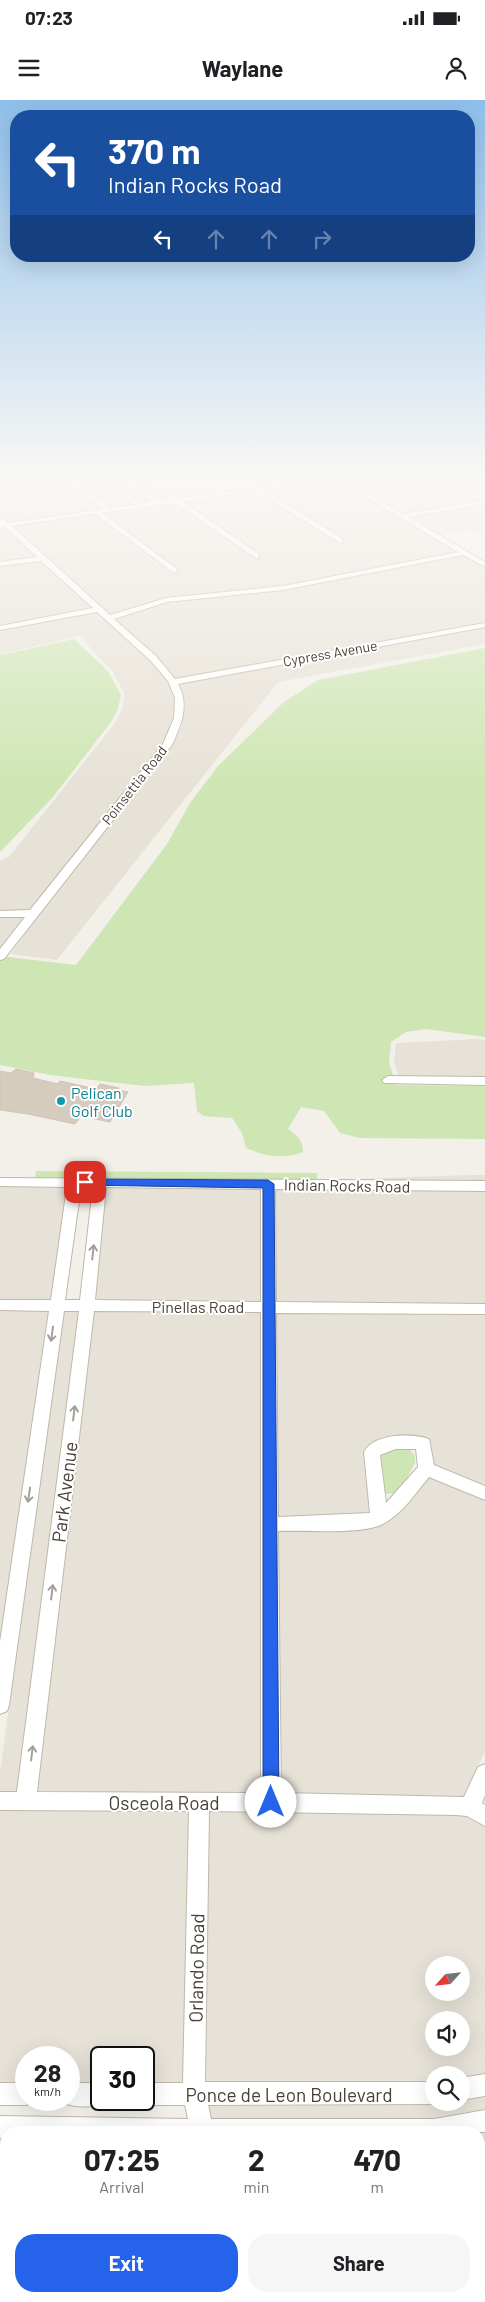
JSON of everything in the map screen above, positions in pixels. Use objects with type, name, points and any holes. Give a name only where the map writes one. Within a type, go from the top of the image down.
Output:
[{"type":"street","name":"Poinsettia Road","points":[[0,957],[32,912],[167,745],[176,727],[181,710],[180,694],[174,682],[153,658],[70,582]]},
{"type":"street","points":[[108,618],[166,600],[283,588],[315,582]]},
{"type":"street","points":[[0,628],[99,610]]},
{"type":"street","name":"Cypress Avenue","points":[[174,682],[485,625]]},
{"type":"street","points":[[0,914],[32,912]]},
{"type":"street","points":[[388,1080],[485,1081]]},
{"type":"street","name":"Indian Rocks Road","points":[[0,1182],[485,1186]]},
{"type":"street","name":"Park Avenue","points":[[0,1705],[75,1182]]},
{"type":"street","name":"Park Avenue","points":[[26,1801],[87,1306],[100,1183]]},
{"type":"street","points":[[268,1184],[271,1802]]},
{"type":"street","name":"Pinellas Road","points":[[0,1305],[485,1309]]},
{"type":"street","points":[[269,1524],[366,1522],[379,1518],[393,1509],[426,1468],[423,1443],[391,1443],[379,1446],[372,1452],[379,1518]]},
{"type":"street","points":[[426,1468],[485,1494]]},
{"type":"street","name":"Osceola Road","points":[[0,1801],[271,1802],[477,1812],[485,1773]]},
{"type":"street","name":"Orlando Road","points":[[199,1802],[194,2094],[201,2126]]},
{"type":"street","points":[[470,2088],[485,2085]]},
{"type":"street","name":"Ponce de Leon Boulevard","points":[[155,2094],[425,2093]]},
{"type":"street","points":[[0,2094],[15,2094]]},
{"type":"street","points":[[457,2126],[485,2121]]},
{"type":"shaded area","points":[[0,582],[65,582],[94,609],[0,627]]},
{"type":"shaded area","points":[[73,582],[304,582],[166,599],[110,616]]},
{"type":"shaded area","points":[[318,582],[485,582],[485,623],[177,680],[157,657],[113,618],[168,602],[267,591]]},
{"type":"shaded area","points":[[96,611],[149,658],[170,683],[176,694],[176,715],[163,745],[31,910],[0,911],[0,861],[9,857],[115,723],[122,709],[125,694],[112,671],[80,636],[0,654],[0,630]]},
{"type":"shaded area","points":[[485,626],[485,644],[278,682],[57,960],[11,954],[40,912],[172,745],[181,727],[186,704],[179,683]]},
{"type":"shaded area","points":[[27,915],[0,952],[0,916]]},
{"type":"shaded area","points":[[485,1040],[485,1078],[399,1077],[394,1062],[396,1043]]},
{"type":"shaded area","points":[[485,1175],[485,1182],[325,1180]]},
{"type":"shaded area","points":[[0,1186],[68,1186],[50,1301],[0,1300]]},
{"type":"shaded area","points":[[106,1187],[262,1188],[262,1302],[95,1301]]},
{"type":"shaded area","points":[[275,1188],[485,1190],[485,1304],[277,1302]]},
{"type":"shaded area","points":[[0,1310],[48,1310],[0,1642]]},
{"type":"shaded area","points":[[62,1310],[80,1310],[17,1793],[0,1792],[0,1773]]},
{"type":"shaded area","points":[[94,1311],[262,1311],[260,1530],[262,1793],[37,1793]]},
{"type":"shaded area","points":[[277,1312],[485,1314],[485,1486],[433,1465],[431,1443],[424,1438],[389,1437],[373,1442],[365,1453],[370,1514],[277,1517]]},
{"type":"shaded area","points":[[428,1477],[485,1500],[485,1751],[463,1798],[281,1794],[277,1530],[378,1527],[387,1524],[389,1520],[400,1512]]},
{"type":"shaded area","points":[[0,1810],[189,1811],[184,2083],[155,2083],[155,2046],[90,2046],[90,2083],[80,2083],[80,2046],[15,2046],[15,2083],[0,2083]]},
{"type":"shaded area","points":[[208,1811],[455,1814],[466,1816],[485,1826],[485,2074],[470,2076],[470,2066],[425,2066],[424,2083],[206,2083]]},
{"type":"shaded area","points":[[485,2097],[485,2109],[433,2118],[211,2120],[208,2106],[425,2105],[425,2111],[470,2111],[470,2099]]},
{"type":"green space","points":[[74,639],[108,671],[121,695],[118,709],[111,722],[53,797],[0,852],[0,655]]},
{"type":"green space","points":[[485,648],[485,1037],[426,1029],[406,1032],[391,1042],[389,1062],[396,1085],[485,1086],[485,1139],[360,1138],[340,1133],[324,1111],[301,1107],[288,1129],[299,1138],[303,1152],[288,1156],[274,1156],[246,1148],[242,1133],[232,1118],[203,1116],[197,1111],[194,1083],[144,1086],[50,1075],[0,1065],[0,956],[76,965],[167,844],[190,803],[218,766],[284,702],[318,680]]},
{"type":"green space","points":[[36,1171],[317,1173],[317,1180],[35,1178]]},
{"type":"green space","points":[[395,1448],[409,1449],[415,1456],[415,1463],[399,1493],[386,1494],[381,1458],[383,1453]]},
{"type":"building","name":"Pelican Golf Club","points":[[16,1069],[34,1073],[33,1078],[58,1084],[60,1081],[96,1089],[100,1084],[128,1092],[110,1122],[81,1116],[75,1124],[0,1110],[0,1071],[11,1073]]},
{"type":"place","name":"Pelican Golf Club","points":[[61,1101]]},
{"type":"route","points":[[85,1182],[268,1184],[271,1802]]}]
